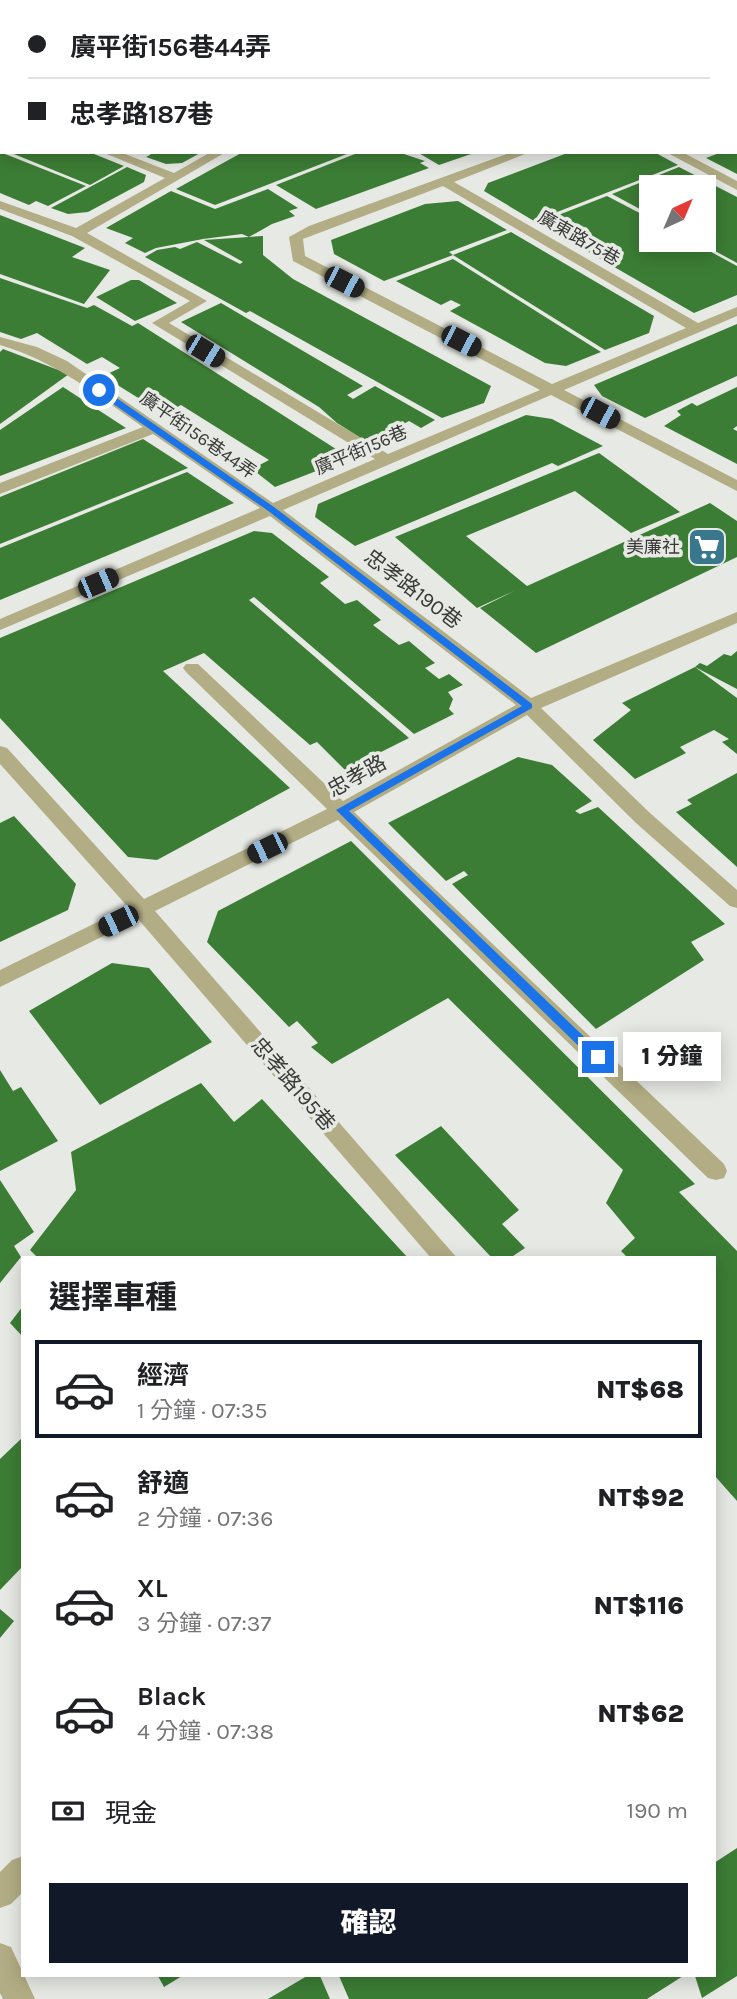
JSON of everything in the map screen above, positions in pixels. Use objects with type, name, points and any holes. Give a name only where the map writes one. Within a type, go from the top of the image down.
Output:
[{"type":"street","points":[[113,154],[173,177]]},
{"type":"street","points":[[77,233],[216,154]]},
{"type":"street","points":[[518,154],[296,237],[298,258],[737,486]]},
{"type":"street","points":[[676,154],[737,186]]},
{"type":"street","name":"廣東路75巷","points":[[443,181],[697,328]]},
{"type":"street","points":[[0,205],[77,233],[200,301],[159,323],[387,460]]},
{"type":"street","name":"廣平街156巷","points":[[0,625],[737,311]]},
{"type":"street","name":"廣平街156巷44弄","points":[[0,341],[32,350],[62,365],[271,508]]},
{"type":"street","points":[[0,489],[155,428]]},
{"type":"street","name":"忠孝路190巷","points":[[271,508],[529,706],[643,818],[737,901]]},
{"type":"street","name":"忠孝路","points":[[0,979],[342,810],[529,706],[735,620]]},
{"type":"street","points":[[192,668],[716,1171]]},
{"type":"street","name":"忠孝路195巷","points":[[0,752],[142,909],[443,1256]]},
{"type":"street","points":[[0,1893],[21,1873]]},
{"type":"street","points":[[0,1958],[19,1999]]},
{"type":"building","points":[[0,154],[86,186],[48,206],[36,201],[29,205],[0,193]]},
{"type":"building","points":[[14,154],[94,154],[124,166],[90,185]]},
{"type":"building","points":[[151,154],[198,154],[182,163],[166,164],[146,157]]},
{"type":"building","points":[[239,154],[347,154],[215,205],[176,189]]},
{"type":"building","points":[[355,154],[404,154],[425,161],[420,163],[429,168],[316,209],[276,185]]},
{"type":"building","points":[[420,154],[471,154],[439,165]]},
{"type":"building","points":[[565,154],[658,154],[678,165],[652,175],[639,175],[639,180],[534,221],[484,191],[488,183]]},
{"type":"building","points":[[717,154],[737,154],[737,174],[706,158]]},
{"type":"building","points":[[127,167],[146,175],[144,182],[88,212],[68,214],[51,208]]},
{"type":"building","points":[[679,167],[694,175],[659,175]]},
{"type":"building","points":[[639,183],[639,209],[612,194]]},
{"type":"building","points":[[716,186],[737,197],[737,263],[716,252]]},
{"type":"building","points":[[268,189],[298,208],[289,211],[295,216],[272,224],[249,237],[242,234],[203,239],[156,248],[145,253],[125,243],[133,238],[106,228],[171,191],[215,209]]},
{"type":"building","points":[[607,196],[639,213],[639,252],[711,252],[737,266],[737,295],[694,313],[538,223]]},
{"type":"building","points":[[458,201],[507,230],[449,252],[453,255],[384,281],[334,254],[331,240],[425,204]]},
{"type":"building","points":[[0,215],[85,248],[72,257],[110,270],[84,304],[0,274]]},
{"type":"building","points":[[511,232],[654,316],[649,333],[605,350],[453,255]]},
{"type":"building","points":[[263,236],[263,255],[293,279],[491,386],[484,403],[442,418],[250,311],[246,313],[145,257],[157,250],[175,247],[180,249],[197,242],[240,264],[243,262],[204,240]]},
{"type":"building","points":[[453,259],[601,352],[566,366],[545,363],[450,311],[461,305],[451,300],[441,305],[396,281]]},
{"type":"building","points":[[0,278],[87,308],[94,305],[132,326],[138,323],[350,458],[275,487],[252,469],[269,460],[181,405],[164,414],[103,376],[120,368],[102,357],[87,364],[37,333],[21,339],[0,332]]},
{"type":"building","points":[[131,280],[139,280],[177,303],[135,321],[96,297]]},
{"type":"building","points":[[221,303],[363,386],[347,395],[353,399],[375,386],[435,420],[421,428],[409,421],[387,433],[396,438],[375,447],[337,423],[319,407],[181,322]]},
{"type":"building","points":[[737,324],[737,376],[645,418],[602,396],[594,385]]},
{"type":"building","points":[[3,349],[69,374],[0,424],[0,352]]},
{"type":"building","points":[[63,387],[126,428],[0,476],[0,430]]},
{"type":"building","points":[[737,387],[737,426],[733,429],[737,431],[737,464],[664,426],[681,415],[677,411],[692,403],[697,406]]},
{"type":"building","points":[[526,415],[552,419],[603,446],[558,466],[552,463],[355,546],[315,517],[318,504]]},
{"type":"building","points":[[143,439],[188,468],[0,544],[0,497]]},
{"type":"building","points":[[599,453],[680,512],[631,533],[575,491],[466,536],[527,586],[710,503],[737,521],[737,557],[536,653],[480,608],[514,591],[477,608],[395,537]]},
{"type":"building","points":[[187,472],[234,503],[0,600],[0,548]]},
{"type":"building","points":[[254,531],[272,533],[329,577],[320,583],[345,604],[357,600],[381,620],[373,625],[399,645],[409,641],[435,663],[425,668],[439,679],[449,674],[463,685],[448,692],[453,699],[449,709],[454,714],[414,734],[254,597],[249,600],[409,738],[345,770],[317,742],[310,745],[204,653],[163,671],[290,788],[157,860],[128,857],[0,718],[0,638]]},
{"type":"building","points":[[737,651],[737,689],[695,667],[700,663],[707,666],[724,654],[731,656]]},
{"type":"building","points":[[695,667],[737,698],[737,754],[722,742],[729,739],[714,730],[680,747],[686,753],[635,779],[593,740],[631,710],[622,703]]},
{"type":"building","points":[[518,757],[552,765],[592,801],[575,811],[580,814],[598,807],[725,924],[691,942],[704,960],[596,1029],[452,884],[468,875],[464,871],[446,881],[388,823]]},
{"type":"building","points":[[737,773],[737,867],[676,812],[692,804],[687,800]]},
{"type":"building","points":[[14,816],[76,884],[68,910],[0,942],[0,823]]},
{"type":"building","points":[[351,841],[695,1184],[679,1192],[737,1251],[737,1501],[716,1477],[716,1256],[626,1256],[621,1251],[635,1238],[606,1203],[623,1170],[448,998],[332,1064],[311,1047],[318,1043],[297,1021],[289,1027],[207,942],[218,911]]},
{"type":"building","points":[[112,963],[149,968],[212,1042],[100,1105],[29,1011]]},
{"type":"building","points":[[0,1070],[13,1091],[21,1087],[58,1141],[0,1171]]},
{"type":"building","points":[[201,1083],[234,1122],[262,1099],[406,1256],[36,1256],[30,1250],[76,1190],[71,1152]]},
{"type":"building","points":[[441,1126],[519,1210],[502,1224],[525,1248],[513,1256],[490,1256],[395,1155]]},
{"type":"building","points":[[0,1180],[34,1232],[14,1246],[21,1257],[0,1283]]},
{"type":"building","points":[[21,1309],[21,1335],[10,1323]]},
{"type":"building","points":[[21,1439],[21,1568],[0,1590],[0,1459]]},
{"type":"building","points":[[0,1609],[14,1621],[0,1638]]},
{"type":"building","points":[[737,1848],[737,1976],[702,1998],[695,1977],[716,1977],[716,1862]]},
{"type":"building","points":[[159,1977],[180,1977],[164,1987]]},
{"type":"building","points":[[305,1977],[320,1977],[330,1999],[268,1999]]},
{"type":"building","points":[[339,1977],[681,1977],[647,1999],[349,1999]]},
{"type":"place","name":"美廉社","points":[[707,547]]},
{"type":"route","points":[[99,390],[271,508],[529,706],[342,810],[598,1057]]}]
